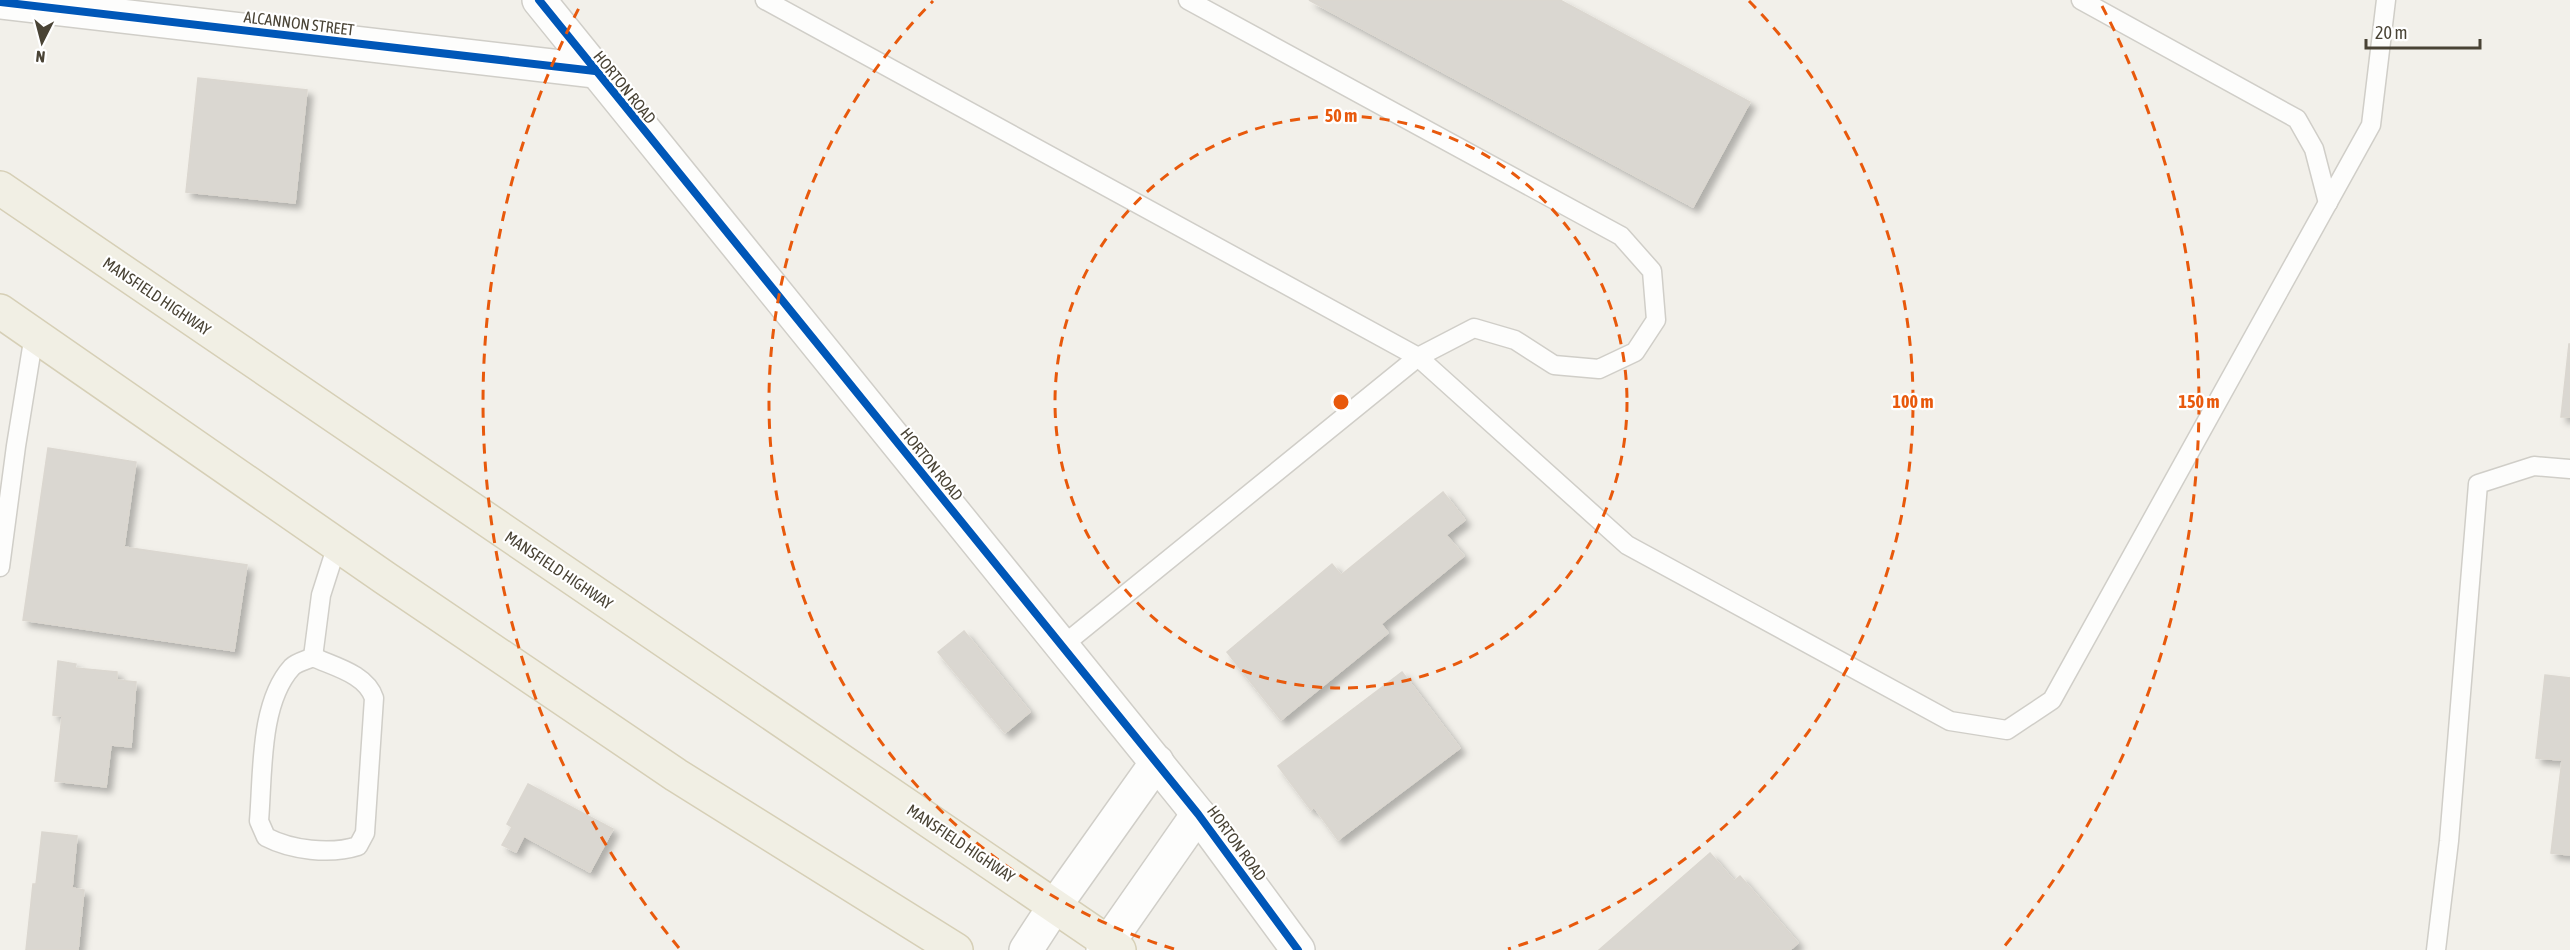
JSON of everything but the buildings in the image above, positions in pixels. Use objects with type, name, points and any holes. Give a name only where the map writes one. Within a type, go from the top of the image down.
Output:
[{"type":"main road","name":"MANSFIELD HIGHWAY","points":[[0,188],[1054,907],[1110,948]]},
{"type":"main road","points":[[0,311],[337,545],[676,775],[956,950]]},
{"type":"street","name":"HORTON ROAD","points":[[539,0],[595,72],[1157,762],[1298,950]]},
{"type":"street","name":"ALCANNON STREET","points":[[0,2],[595,72]]},
{"type":"street","points":[[1026,950],[1157,762]]},
{"type":"street","points":[[1110,948],[1198,814]]},
{"type":"lane","points":[[765,0],[1418,357],[1627,545],[1950,721],[2007,730],[2052,700],[2371,125],[2386,0]]},
{"type":"lane","points":[[1062,646],[1418,357],[1474,328],[1515,340],[1554,365],[1599,369],[1635,352],[1656,320],[1652,271],[1622,236],[1188,0]]},
{"type":"lane","points":[[2081,0],[2297,119],[2313,149],[2328,203]]},
{"type":"lane","points":[[0,567],[17,434],[34,335]]},
{"type":"lane","points":[[2436,950],[2449,841],[2478,484],[2534,466],[2570,469]]},
{"type":"lane","points":[[313,657],[321,594],[337,545]]},
{"type":"lane","points":[[313,657],[370,686],[374,698],[365,832],[357,846],[341,852],[281,845],[266,837],[259,821],[268,713],[278,689],[293,666],[313,657]]},
{"type":"cycle path","points":[[539,0],[1198,814],[1298,950]]},
{"type":"cycle path","points":[[0,2],[595,71]]}]
